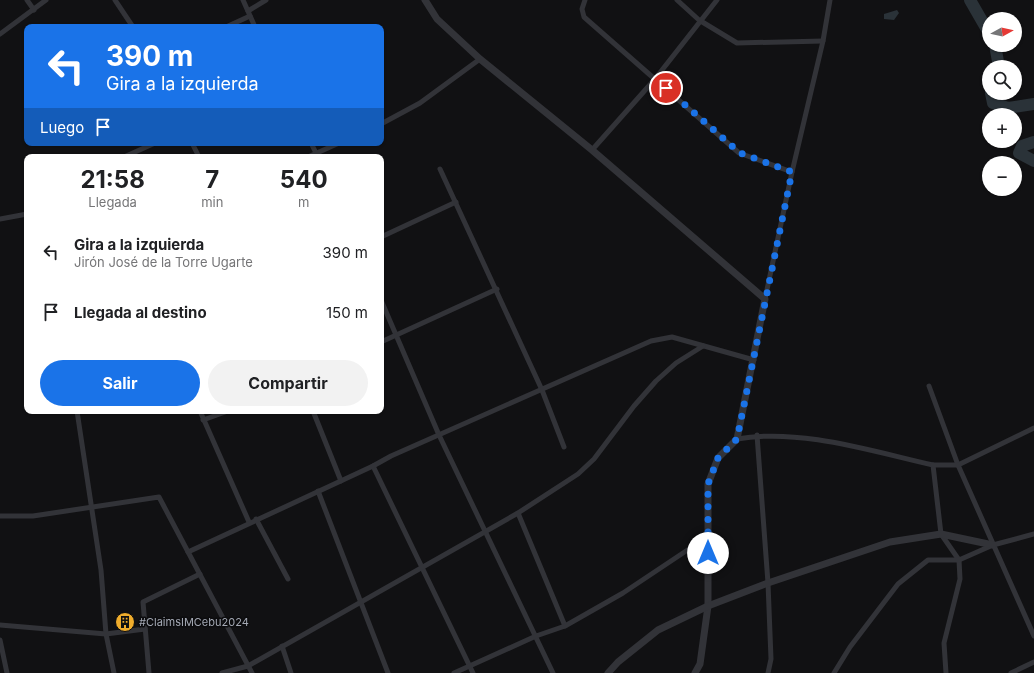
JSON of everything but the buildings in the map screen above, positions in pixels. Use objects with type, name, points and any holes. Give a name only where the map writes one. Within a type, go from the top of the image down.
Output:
[{"type":"street","points":[[27,0],[34,10]]},
{"type":"street","points":[[0,34],[46,0]]},
{"type":"street","points":[[115,0],[131,24]]},
{"type":"street","points":[[243,0],[254,24]]},
{"type":"street","points":[[231,24],[249,14],[266,0]]},
{"type":"street","points":[[425,0],[437,19],[480,59],[592,150],[765,299]]},
{"type":"street","points":[[585,0],[582,9],[584,17],[740,153],[792,172]]},
{"type":"street","points":[[677,0],[699,20],[737,43],[823,41]]},
{"type":"street","points":[[592,150],[655,79],[699,20],[717,0]]},
{"type":"street","points":[[695,673],[700,664],[708,606],[708,484],[718,458],[737,439],[792,172],[823,41],[830,0]]},
{"type":"street","points":[[384,122],[420,103],[480,59]]},
{"type":"street","points":[[131,154],[148,146]]},
{"type":"street","points":[[319,154],[334,146]]},
{"type":"street","points":[[440,169],[497,289],[542,390],[564,447]]},
{"type":"street","points":[[384,236],[456,202]]},
{"type":"street","points":[[0,219],[24,215]]},
{"type":"street","points":[[384,341],[497,289]]},
{"type":"street","points":[[384,307],[439,435],[553,673]]},
{"type":"street","points":[[188,552],[249,522],[373,466],[391,456],[651,341],[672,337],[754,360]]},
{"type":"street","points":[[222,673],[248,666],[420,566],[518,512],[578,474],[594,459],[634,406],[656,380],[676,363],[703,346]]},
{"type":"street","points":[[929,386],[958,465],[1034,636]]},
{"type":"street","points":[[76,414],[101,570],[106,634],[114,673]]},
{"type":"street","points":[[201,414],[249,522]]},
{"type":"street","points":[[204,420],[220,414]]},
{"type":"street","points":[[314,414],[341,481]]},
{"type":"street","points":[[737,439],[757,435],[811,438],[933,465],[958,465],[1034,428]]},
{"type":"street","points":[[757,435],[768,583],[771,659],[768,673]]},
{"type":"street","points":[[933,465],[941,534],[959,560],[960,579],[944,643],[946,673]]},
{"type":"street","points":[[373,466],[420,566],[474,673]]},
{"type":"street","points":[[318,491],[388,673]]},
{"type":"street","points":[[0,516],[33,516],[159,498],[252,673]]},
{"type":"street","points":[[518,512],[565,626]]},
{"type":"street","points":[[256,519],[288,579]]},
{"type":"street","points":[[608,673],[618,662],[658,630],[708,606],[768,583],[890,542],[941,534],[993,545]]},
{"type":"street","points":[[834,673],[850,647],[898,584],[928,560],[959,560],[993,545],[1034,534]]},
{"type":"street","points":[[454,673],[536,636],[565,626],[623,593],[689,549],[708,540]]},
{"type":"street","points":[[149,673],[143,602],[200,574]]},
{"type":"street","points":[[0,625],[106,634],[145,629]]},
{"type":"street","points":[[0,640],[7,673]]},
{"type":"street","points":[[282,646],[291,673]]},
{"type":"street","points":[[1011,673],[1034,662]]},
{"type":"shaded area","points":[[897,10],[899,13],[894,20],[884,19],[884,14]]},
{"type":"waterway","points":[[970,0],[982,21]]},
{"type":"waterway","points":[[996,52],[998,60]]},
{"type":"waterway","points":[[992,100],[993,103],[1008,108],[1034,104]]},
{"type":"waterway","points":[[1034,142],[1022,146],[1019,153],[1034,161]]},
{"type":"place","name":"#ClaimsIMCebu2024","points":[[125,622]]},
{"type":"route","points":[[666,88],[740,153],[792,172],[737,439],[718,458],[708,484],[708,553]]}]
